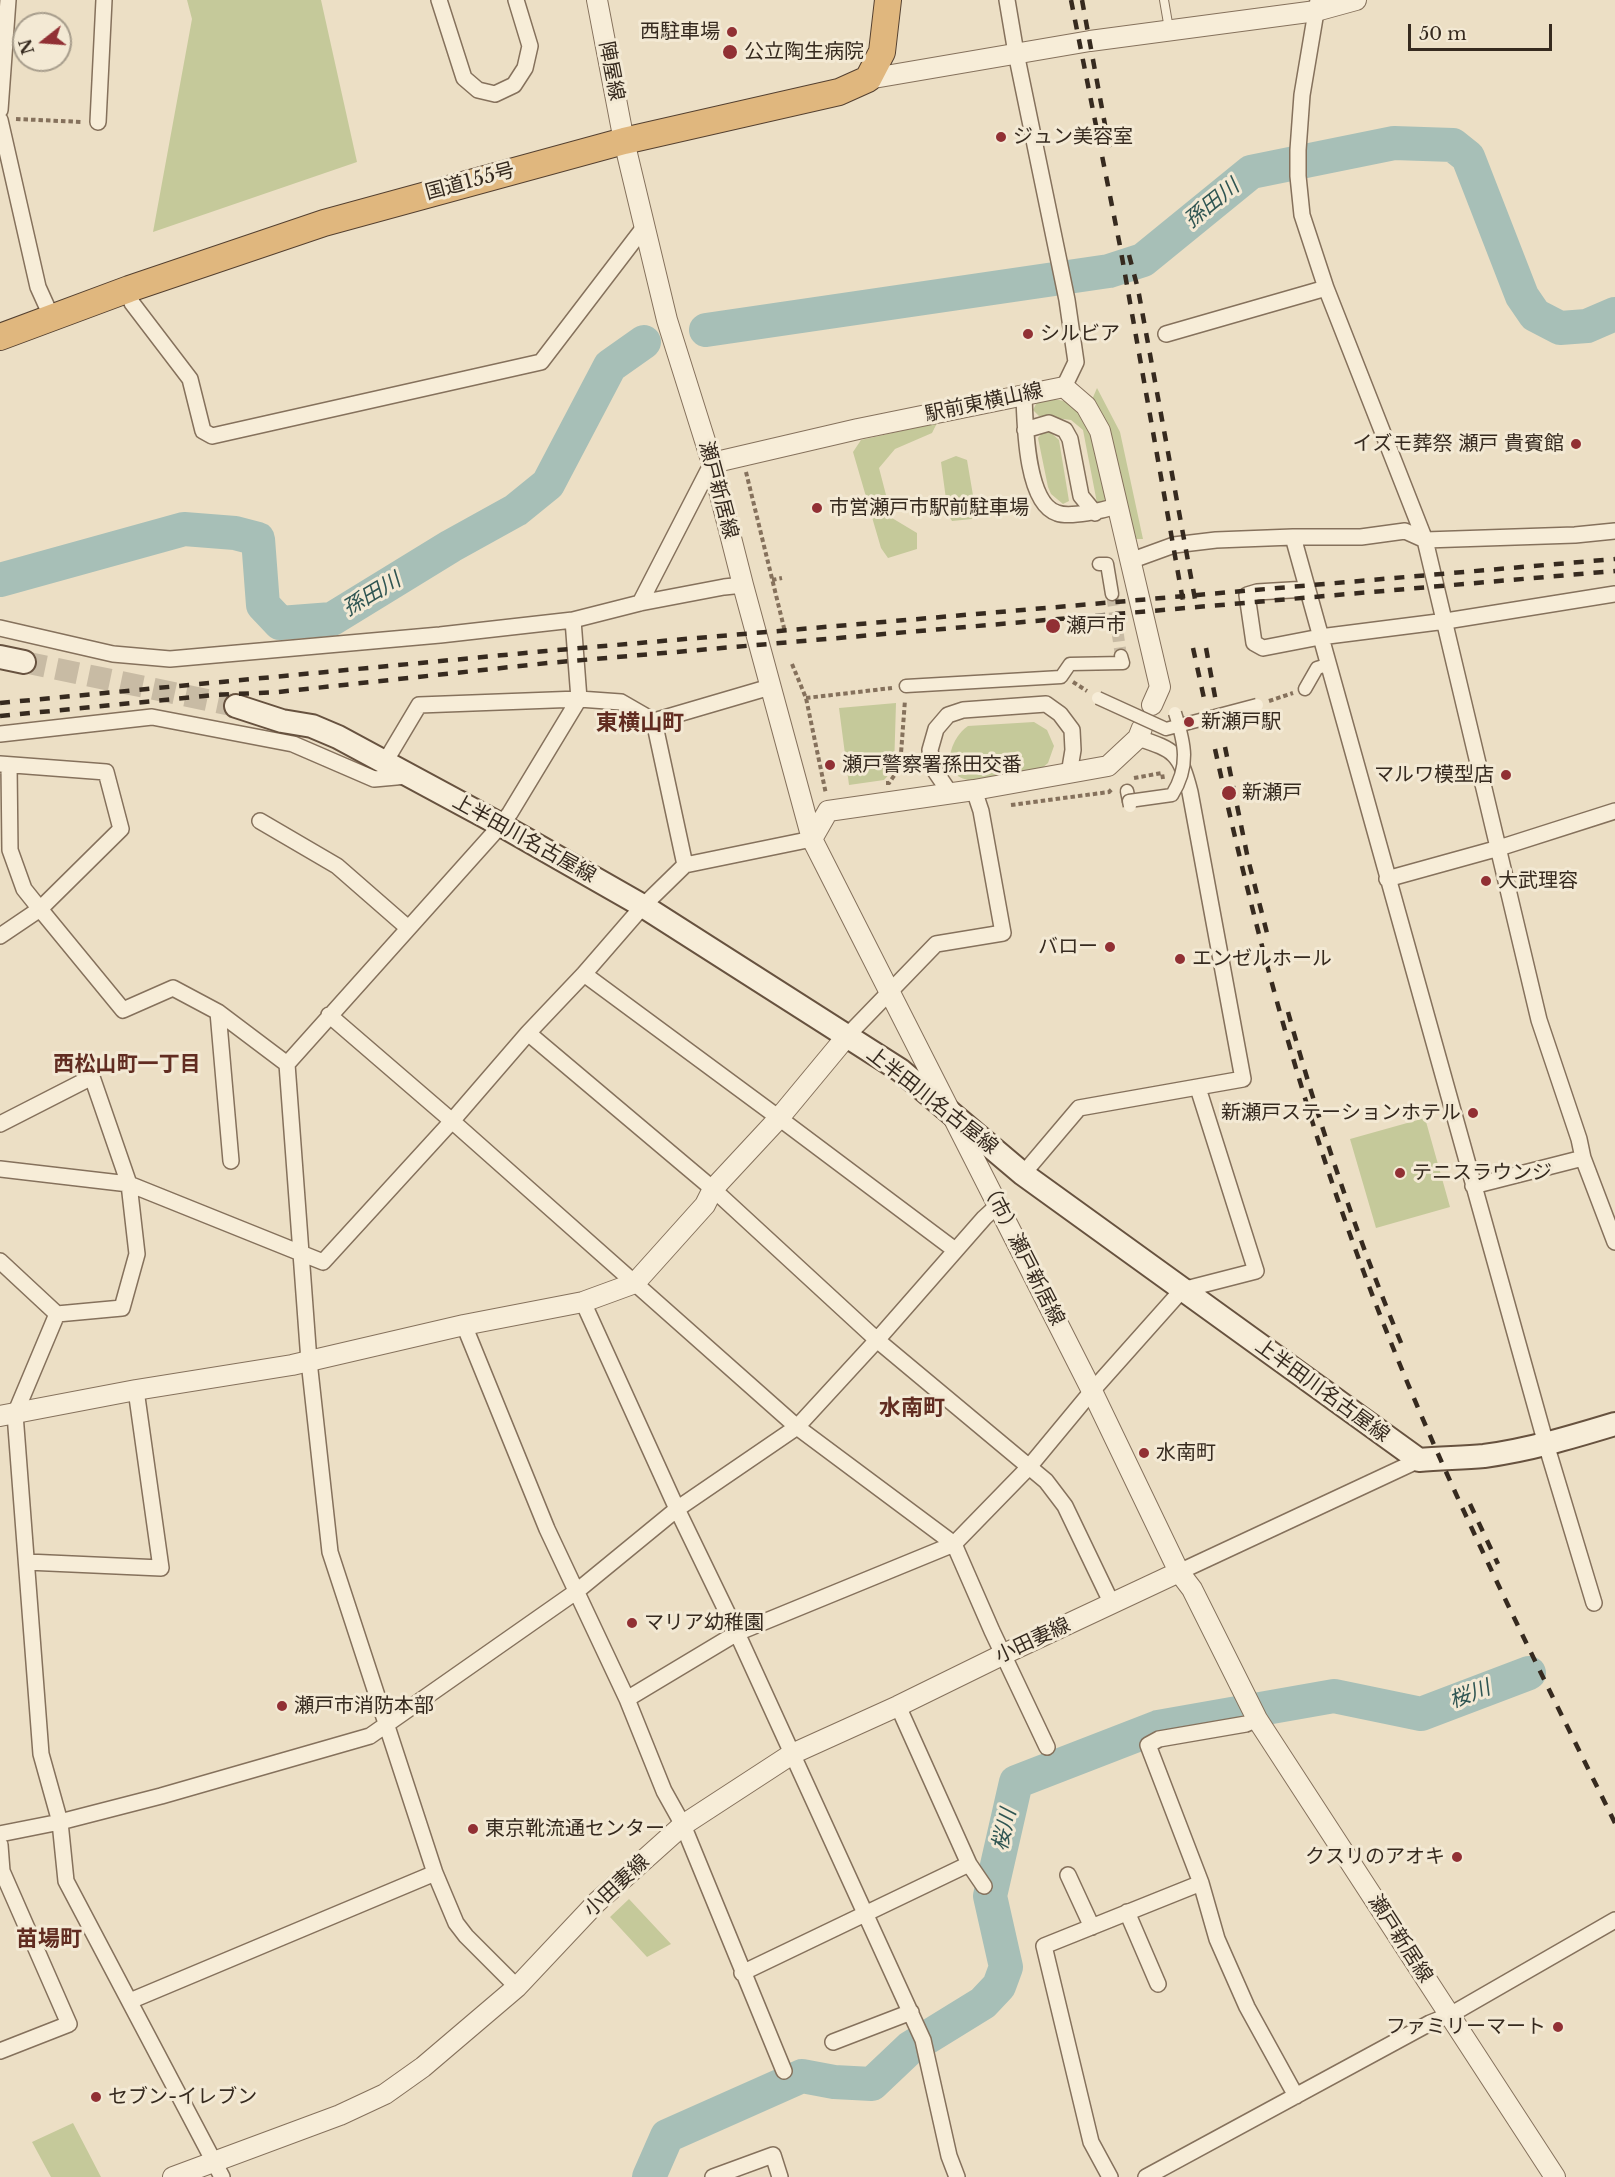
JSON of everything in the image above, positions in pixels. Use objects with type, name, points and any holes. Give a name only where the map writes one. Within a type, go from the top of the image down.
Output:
[{"type":"highway","points":[[868,79],[882,52],[888,0]]},
{"type":"highway","name":"国道155号","points":[[0,336],[129,289],[324,223],[624,141],[839,92],[868,79]]},
{"type":"main road","points":[[0,657],[24,662]]},
{"type":"main road","name":"上半田川名古屋線","points":[[236,706],[282,721],[312,726],[385,762],[643,906],[848,1036],[900,1070],[1023,1174],[1419,1460]]},
{"type":"main road","points":[[1419,1460],[1449,1456],[1482,1456],[1546,1444],[1615,1424]]},
{"type":"street","points":[[8,0],[4,116],[7,186],[38,287],[52,318]]},
{"type":"street","points":[[99,122],[104,0]]},
{"type":"street","points":[[439,0],[464,78],[478,90],[495,94],[514,85],[525,68],[528,57],[530,46],[516,0]]},
{"type":"street","name":"陣屋線","points":[[597,0],[624,141]]},
{"type":"street","points":[[1007,0],[1067,300],[1076,362],[1064,387]]},
{"type":"street","points":[[868,79],[1090,40],[1169,30],[1356,0]]},
{"type":"street","points":[[1317,6],[1302,95],[1298,150],[1302,215],[1326,288],[1425,540],[1539,1020],[1579,1139],[1583,1158],[1615,1242]]},
{"type":"street","name":"瀬戸新居線","points":[[624,141],[667,320],[712,463],[812,839]]},
{"type":"street","points":[[129,289],[132,303],[190,379],[203,431],[212,436],[541,362],[645,226]]},
{"type":"street","points":[[1166,334],[1326,288]]},
{"type":"street","name":"駅前東横山線","points":[[712,463],[858,429],[1064,387],[1086,406],[1100,431],[1160,687],[1152,705]]},
{"type":"street","points":[[1024,396],[1025,430],[1034,484],[1041,500],[1057,513],[1095,513],[1117,506]]},
{"type":"street","points":[[1025,430],[1048,423],[1065,430],[1070,439],[1081,496],[1095,513]]},
{"type":"street","points":[[640,603],[712,463]]},
{"type":"street","points":[[1130,561],[1186,543],[1293,537],[1361,537],[1405,531],[1425,540],[1575,535],[1615,531]]},
{"type":"street","points":[[1293,537],[1473,1186],[1594,1603]]},
{"type":"street","points":[[1099,564],[1107,564],[1112,594]]},
{"type":"street","points":[[0,628],[113,654],[170,658],[440,635],[573,620],[640,603],[743,585]]},
{"type":"street","points":[[1307,589],[1257,592],[1247,595],[1254,643],[1263,648],[1320,637],[1446,621],[1615,594]]},
{"type":"street","points":[[517,1987],[456,1923],[435,1873],[330,1552],[309,1361],[287,1064],[501,825],[579,699],[573,620]]},
{"type":"street","points":[[906,686],[1065,679],[1070,664],[1123,663],[1121,656]]},
{"type":"street","points":[[1305,689],[1317,668],[1328,665]]},
{"type":"street","points":[[385,762],[418,705],[579,699],[621,702],[654,721],[770,687]]},
{"type":"street","points":[[1098,698],[1166,729],[1257,705]]},
{"type":"street","points":[[950,793],[933,768],[930,750],[936,729],[948,715],[963,710],[1046,704],[1060,714],[1072,730],[1073,750],[1069,774]]},
{"type":"street","points":[[1129,799],[1172,795],[1180,782],[1185,758],[1175,713]]},
{"type":"street","points":[[0,734],[152,717],[293,744],[374,779],[407,776]]},
{"type":"street","points":[[654,721],[685,865]]},
{"type":"street","points":[[0,1169],[129,1184],[323,1262],[643,906],[685,865],[812,839],[828,811],[974,790],[1108,766],[1140,733],[1168,748],[1184,768],[1243,1078],[1079,1108],[1023,1174]]},
{"type":"street","points":[[0,936],[40,909],[121,829],[106,772],[4,765],[10,850],[24,889],[40,909],[123,1010],[173,988],[218,1012],[287,1064]]},
{"type":"street","points":[[8,1415],[136,1390],[309,1361],[464,1325],[583,1302],[635,1283],[705,1205],[713,1189],[779,1118],[848,1036],[936,944],[1003,933],[981,811],[974,790]]},
{"type":"street","points":[[1387,879],[1499,848],[1615,811]]},
{"type":"street","points":[[260,821],[337,866],[408,928]]},
{"type":"street","name":"（市）瀬戸新居線","points":[[812,839],[1092,1391],[1179,1572]]},
{"type":"street","points":[[584,974],[955,1250]]},
{"type":"street","points":[[218,1012],[231,1161]]},
{"type":"street","points":[[329,1015],[797,1427],[954,1544],[1047,1747]]},
{"type":"street","points":[[528,1033],[713,1189],[877,1340],[1046,1481],[1065,1506],[1112,1604]]},
{"type":"street","points":[[0,1124],[92,1077],[129,1184],[136,1254],[122,1308],[57,1314],[0,1261]]},
{"type":"street","points":[[627,1699],[737,1633],[954,1544],[1029,1467],[1092,1391],[1182,1290],[1256,1271],[1198,1088]]},
{"type":"street","points":[[1473,1186],[1583,1158]]},
{"type":"street","points":[[0,1834],[60,1822],[160,1796],[370,1736],[577,1591],[677,1509],[797,1427],[997,1206]]},
{"type":"street","points":[[583,1302],[923,2040],[949,2156],[957,2177]]},
{"type":"street","points":[[57,1314],[8,1415],[27,1562],[41,1754],[60,1822],[66,1881],[218,2170]]},
{"type":"street","points":[[464,1325],[547,1529],[627,1699],[664,1791],[683,1825],[784,2071]]},
{"type":"street","points":[[27,1562],[161,1568],[136,1390]]},
{"type":"street","points":[[1179,1572],[1419,1460]]},
{"type":"street","name":"瀬戸新居線","points":[[1179,1572],[1192,1589],[1257,1719],[1555,2177]]},
{"type":"street","name":"小田妻線","points":[[173,2177],[218,2170],[384,2094],[423,2067],[517,1987],[597,1902],[683,1825],[792,1754],[1179,1572]]},
{"type":"street","points":[[898,1706],[969,1864],[984,1886]]},
{"type":"street","points":[[1257,1719],[1246,1724],[1159,1739],[1148,1745],[1201,1883],[1217,1939],[1247,2007],[1296,2096]]},
{"type":"street","points":[[0,1845],[2,1871],[69,2024],[0,2051]]},
{"type":"street","points":[[742,1973],[969,1864]]},
{"type":"street","points":[[130,2001],[435,1873]]},
{"type":"street","points":[[1068,1875],[1092,1927]]},
{"type":"street","points":[[1110,2177],[1091,2142],[1044,1946],[1201,1883]]},
{"type":"street","points":[[1127,1912],[1158,1984]]},
{"type":"street","points":[[1146,2177],[1430,2023],[1450,2015],[1615,1920]]},
{"type":"street","points":[[833,2042],[911,2012]]},
{"type":"street","points":[[714,2177],[773,2155],[780,2177]]},
{"type":"lane","points":[[1164,0],[1169,30]]},
{"type":"path","points":[[4,116],[99,122]]},
{"type":"path","points":[[744,456],[746,478],[785,632]]},
{"type":"path","points":[[772,580],[782,578]]},
{"type":"path","points":[[792,664],[806,698],[826,794],[836,792]]},
{"type":"path","points":[[806,698],[906,686],[900,767],[889,783],[878,784]]},
{"type":"path","points":[[1257,705],[1305,689]]},
{"type":"green space","points":[[187,0],[321,0],[357,162],[153,232],[192,19]]},
{"type":"green space","points":[[1097,388],[1120,432],[1143,539],[1133,539],[1091,402]]},
{"type":"green space","points":[[1049,398],[1073,404],[1083,413],[1089,423],[1098,449],[1102,476],[1105,499],[1100,506],[1097,503],[1083,430],[1071,420],[1039,416],[1033,410],[1037,402]]},
{"type":"green space","points":[[937,423],[932,433],[895,449],[879,468],[892,518],[917,533],[917,549],[888,558],[881,548],[853,452],[861,440]]},
{"type":"green space","points":[[1049,431],[1059,440],[1069,501],[1063,504],[1051,494],[1048,487],[1038,438],[1043,432]]},
{"type":"green space","points":[[956,456],[967,460],[975,507],[972,519],[952,521],[948,514],[941,462]]},
{"type":"green space","points":[[896,703],[894,769],[884,780],[849,785],[839,708]]},
{"type":"green space","points":[[1034,722],[1047,730],[1054,746],[1048,763],[1041,769],[968,780],[953,771],[950,755],[952,747],[968,726]]},
{"type":"green space","name":"テニスラウンジ","points":[[1425,1118],[1450,1207],[1376,1228],[1350,1139]]},
{"type":"green space","points":[[629,1899],[671,1944],[647,1957],[610,1917]]},
{"type":"green space","points":[[73,2123],[101,2177],[51,2177],[32,2142]]},
{"type":"waterway","name":"孫田川","points":[[706,330],[1109,271],[1143,260],[1251,172],[1394,143],[1453,145],[1468,157],[1522,296],[1535,315],[1560,328],[1587,326],[1615,314]]},
{"type":"waterway","name":"孫田川","points":[[0,580],[184,529],[235,533],[258,539],[263,605],[280,623],[332,619],[451,546],[516,510],[548,484],[610,366],[644,342]]},
{"type":"waterway","name":"桜川","points":[[649,2177],[667,2136],[802,2076],[834,2082],[872,2084],[910,2048],[983,2003],[999,1986],[1006,1967],[990,1896],[1016,1782],[1158,1727],[1334,1696],[1421,1714],[1529,1673]]},
{"type":"tunnel","points":[[1112,594],[1121,656]]},
{"type":"tunnel","points":[[24,662],[236,706]]},
{"type":"railway","points":[[1071,0],[1120,246],[1183,601]]},
{"type":"railway","points":[[1082,0],[1110,152]]},
{"type":"railway","points":[[1129,255],[1138,289],[1195,599]]},
{"type":"railway","points":[[0,703],[546,651],[1615,559]]},
{"type":"railway","points":[[0,716],[215,695],[278,692],[548,663],[1615,571]]},
{"type":"railway","points":[[1193,648],[1205,703]]},
{"type":"railway","points":[[1206,648],[1216,702]]},
{"type":"railway","points":[[1225,747],[1248,859],[1268,937]]},
{"type":"railway","points":[[1215,749],[1249,895],[1288,1040],[1332,1184],[1357,1255],[1410,1388],[1465,1514],[1615,1823]]},
{"type":"railway","points":[[1288,1012],[1341,1183],[1404,1350]]},
{"type":"railway","points":[[1470,1504],[1498,1564]]},
{"type":"place","name":"西駐車場","points":[[732,32]]},
{"type":"place","name":"公立陶生病院","points":[[730,52]]},
{"type":"place","name":"ジュン美容室","points":[[1001,137]]},
{"type":"place","name":"シルビア","points":[[1028,334]]},
{"type":"place","name":"イズモ葬祭 瀬戸 貴賓館","points":[[1576,444]]},
{"type":"place","name":"市営瀬戸市駅前駐車場","points":[[817,508]]},
{"type":"place","name":"瀬戸市","points":[[1053,626]]},
{"type":"place","name":"新瀬戸駅","points":[[1189,722]]},
{"type":"place","name":"瀬戸警察署孫田交番","points":[[830,765]]},
{"type":"place","name":"マルワ模型店","points":[[1506,775]]},
{"type":"place","name":"新瀬戸","points":[[1229,793]]},
{"type":"place","name":"大武理容","points":[[1486,881]]},
{"type":"place","name":"バロー","points":[[1110,947]]},
{"type":"place","name":"エンゼルホール","points":[[1180,959]]},
{"type":"place","name":"新瀬戸ステーションホテル","points":[[1473,1113]]},
{"type":"place","name":"テニスラウンジ","points":[[1400,1173]]},
{"type":"place","name":"水南町","points":[[1144,1453]]},
{"type":"place","name":"マリア幼稚園","points":[[632,1623]]},
{"type":"place","name":"瀬戸市消防本部","points":[[282,1706]]},
{"type":"place","name":"東京靴流通センター","points":[[473,1829]]},
{"type":"place","name":"クスリのアオキ","points":[[1457,1857]]},
{"type":"place","name":"ファミリーマート","points":[[1558,2027]]},
{"type":"place","name":"セブン-イレブン","points":[[96,2097]]},
{"type":"district","name":"東横山町","points":[[640,724]]},
{"type":"district","name":"西松山町一丁目","points":[[127,1065]]},
{"type":"district","name":"水南町","points":[[912,1409]]},
{"type":"district","name":"苗場町","points":[[49,1940]]}]
